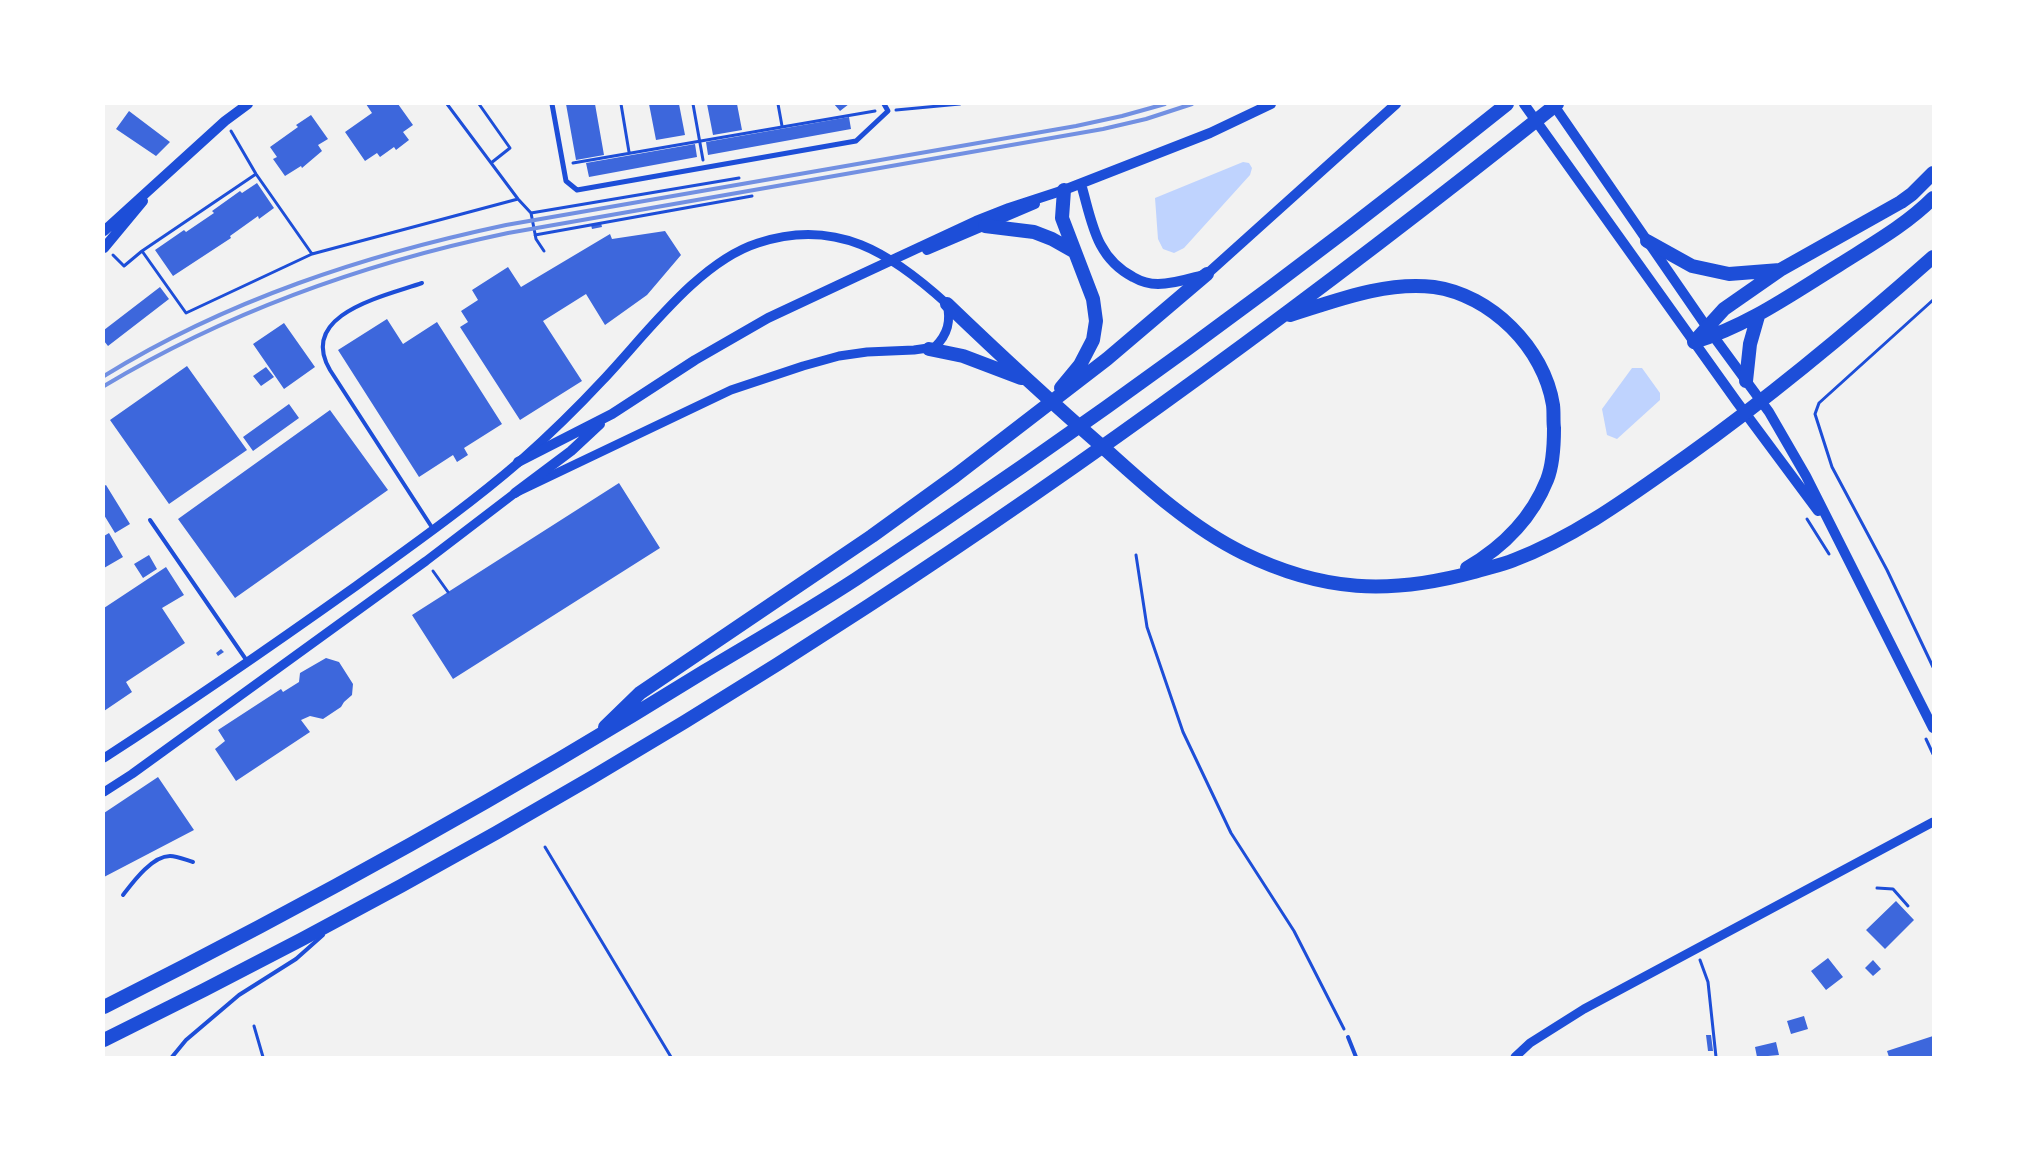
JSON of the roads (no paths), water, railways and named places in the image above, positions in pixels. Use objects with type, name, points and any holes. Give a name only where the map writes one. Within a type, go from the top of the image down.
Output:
[{"type":"highway","points":[[104,1007],[383,862],[587,745],[852,581],[1043,452],[1286,276],[1508,104]]},
{"type":"highway","points":[[104,1040],[220,983],[339,920],[569,792],[684,723],[866,608],[992,524],[1282,317],[1464,178],[1557,104]]},
{"type":"highway","points":[[1710,331],[1724,309],[1780,270],[1900,202],[1912,194],[1933,173]]},
{"type":"highway","points":[[1046,406],[1080,365],[1093,340],[1096,321],[1093,299],[1062,218],[1064,190]]},
{"type":"highway","points":[[1694,342],[1710,331],[1758,316],[1892,231],[1933,198]]},
{"type":"highway","points":[[985,226],[1034,232],[1076,252]]},
{"type":"highway","points":[[1646,241],[1692,266],[1729,274],[1780,270]]},
{"type":"highway","points":[[947,304],[1032,386],[1193,523],[1240,552],[1283,571],[1324,583],[1371,588],[1411,585],[1452,578],[1514,561],[1562,537],[1613,507],[1730,426],[1799,372],[1933,257]]},
{"type":"highway","points":[[587,745],[640,693],[872,536],[1107,359],[1207,274]]},
{"type":"highway","points":[[1282,317],[1368,292],[1414,286],[1436,288],[1459,294],[1485,307],[1508,324],[1528,345],[1542,372],[1553,405],[1554,444],[1548,479],[1532,511],[1512,535],[1491,554],[1452,578]]},
{"type":"highway","points":[[1750,385],[1750,344],[1758,316]]},
{"type":"highway","points":[[929,349],[964,356],[1032,386]]},
{"type":"main road","points":[[104,231],[226,121],[248,104]]},
{"type":"main road","points":[[518,462],[612,414],[695,360],[768,318],[976,221],[1081,184],[1210,133],[1271,104]]},
{"type":"main road","points":[[1081,184],[1099,243],[1108,259],[1122,271],[1138,280],[1156,284],[1175,283],[1207,274],[1396,104]]},
{"type":"main road","points":[[1524,104],[1737,402],[1832,530]]},
{"type":"main road","points":[[1553,104],[1646,241],[1769,412],[1806,476],[1933,728]]},
{"type":"main road","points":[[104,248],[163,178]]},
{"type":"main road","points":[[862,274],[948,243],[1018,213],[1064,190]]},
{"type":"main road","points":[[515,494],[571,450],[612,414]]},
{"type":"street","points":[[552,104],[566,181],[577,190],[856,141],[888,111],[884,104]]},
{"type":"street","points":[[104,758],[248,663],[433,529],[518,462],[602,382],[698,278],[724,259],[757,243],[790,236],[825,235],[873,248],[924,283],[947,304],[949,319],[945,335],[935,347],[839,356],[731,390],[515,494],[426,561],[132,774],[104,792]]},
{"type":"street","points":[[1515,1057],[1530,1043],[1584,1009],[1933,822]]},
{"type":"lane","points":[[422,282],[352,308],[334,320],[322,342],[324,360],[433,529]]},
{"type":"lane","points":[[150,520],[248,663]]},
{"type":"lane","points":[[123,895],[138,876],[165,856],[172,856],[192,862]]},
{"type":"lane","points":[[172,1057],[186,1040],[239,995],[296,960],[339,920]]},
{"type":"lane","points":[[1348,1037],[1356,1057]]},
{"type":"water","points":[[1243,162],[1249,163],[1252,168],[1250,175],[1184,248],[1174,253],[1163,249],[1158,239],[1155,198]]},
{"type":"water","points":[[1632,368],[1642,368],[1660,393],[1660,400],[1617,439],[1607,435],[1602,409]]},
{"type":"railway","points":[[104,376],[151,349],[199,325],[298,283],[349,266],[453,237],[506,225],[1076,126],[1165,104]]},
{"type":"railway","points":[[104,386],[151,359],[249,313],[350,275],[455,245],[508,233],[1103,129],[1146,119],[1192,104]]}]
